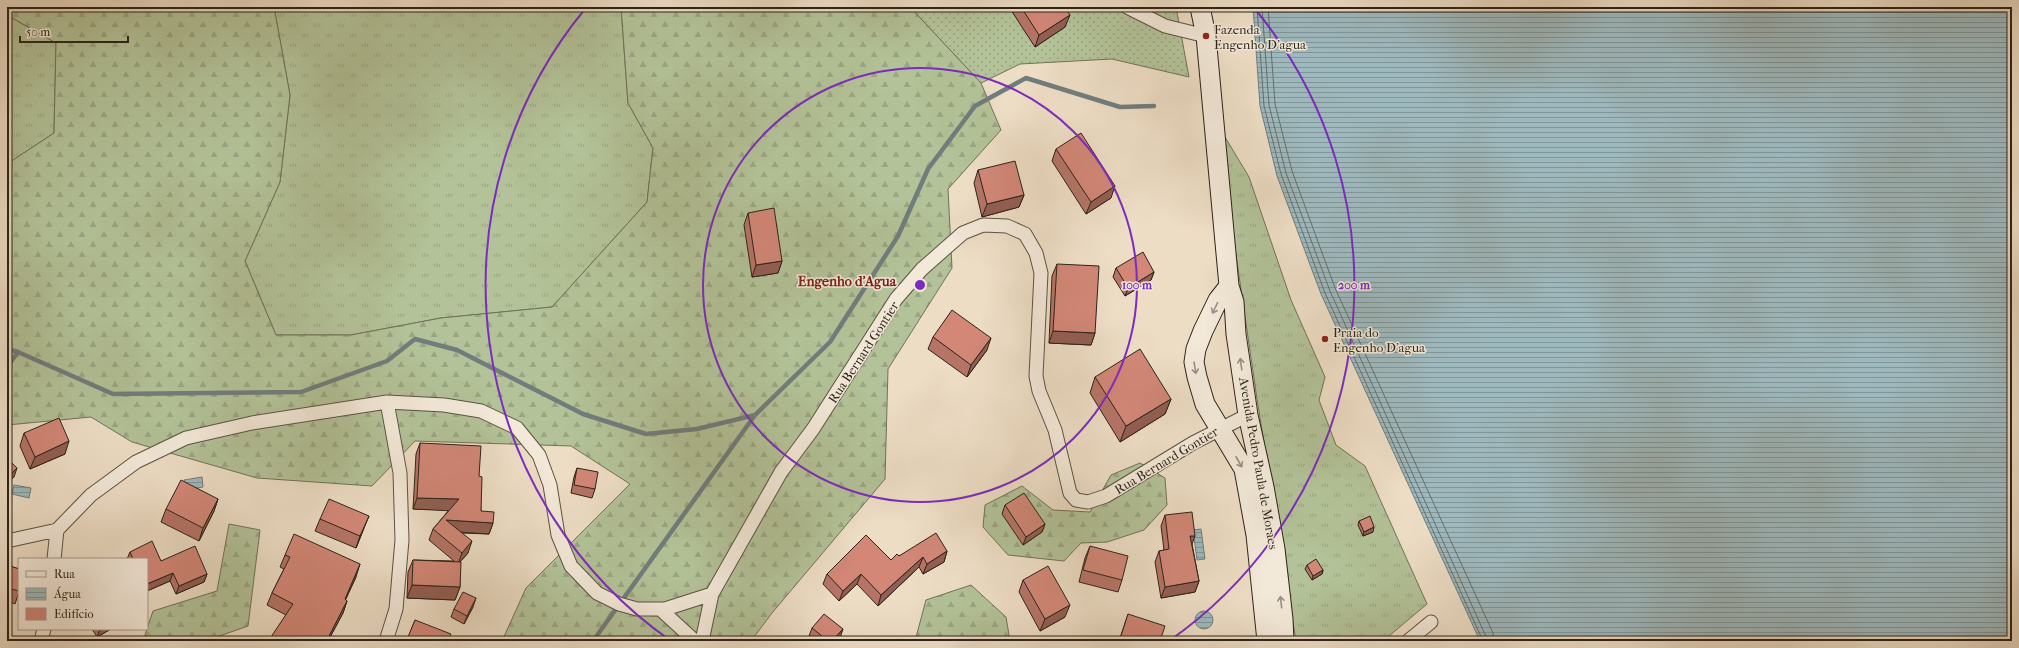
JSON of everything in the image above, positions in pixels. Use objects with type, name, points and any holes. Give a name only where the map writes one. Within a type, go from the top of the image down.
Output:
[{"type":"main road","name":"Avenida Pedro Paula de Moraes","points":[[1200,7],[1206,36],[1228,286],[1234,302],[1236,334],[1248,416],[1264,487],[1275,550],[1284,641]]},
{"type":"main road","name":"Avenida Pedro Paula de Moraes","points":[[1228,286],[1218,300],[1203,331],[1196,349],[1194,362],[1205,404],[1244,469],[1256,535],[1267,641]]},
{"type":"main road","points":[[1203,331],[1236,334]]},
{"type":"street","points":[[1127,7],[1165,26],[1206,36]]},
{"type":"street","name":"Rua Bernard Gontier","points":[[702,641],[712,594],[781,472],[814,429],[896,299],[922,269],[963,233],[983,225],[1007,226],[1025,234],[1036,253],[1042,273],[1036,376],[1039,391],[1055,430],[1070,493],[1076,500],[1088,502],[1106,496],[1156,464],[1220,428],[1248,416]]},
{"type":"street","points":[[386,641],[396,609],[402,540],[400,473],[387,402]]},
{"type":"street","points":[[7,541],[58,530],[91,495],[136,462],[186,438],[252,423],[387,402],[444,405],[481,411],[517,428],[540,456],[550,485],[558,535],[571,566],[597,593],[619,604],[637,609],[660,609],[712,594]]},
{"type":"street","points":[[54,558],[58,530]]},
{"type":"street","points":[[660,609],[695,641]]},
{"type":"street","points":[[1408,641],[1431,622]]},
{"type":"street","points":[[41,641],[44,630]]},
{"type":"green space","points":[[7,7],[274,7],[290,95],[280,182],[245,261],[276,335],[351,335],[441,318],[552,307],[647,202],[653,148],[628,103],[621,7],[910,7],[981,83],[1001,130],[948,189],[952,268],[888,369],[885,479],[772,613],[751,641],[502,641],[526,588],[630,484],[571,446],[415,441],[372,486],[257,478],[132,442],[91,417],[7,425],[7,164],[54,133],[56,43],[7,15]]},
{"type":"green space","points":[[274,7],[621,7],[628,103],[653,148],[647,202],[552,307],[441,318],[351,335],[276,335],[245,261],[280,182],[290,95]]},
{"type":"green space","points":[[910,7],[1176,7],[1189,77],[1112,59],[1020,64],[981,83]]},
{"type":"green space","points":[[7,15],[56,43],[54,133],[7,164]]},
{"type":"green space","points":[[1225,137],[1249,177],[1291,300],[1325,377],[1319,400],[1336,445],[1365,466],[1427,604],[1383,641],[1296,641],[1257,399],[1219,138]]},
{"type":"green space","points":[[1140,463],[1165,478],[1167,505],[1144,530],[1107,542],[1081,543],[1064,561],[1008,555],[983,527],[985,505],[1022,486],[1053,510],[1090,512],[1111,475]]},
{"type":"green space","points":[[229,524],[260,530],[248,626],[205,641],[143,641],[147,630],[148,630],[153,611],[217,591]]},
{"type":"green space","points":[[971,585],[1006,617],[1010,641],[915,641],[926,600]]},
{"type":"water","points":[[1253,7],[2012,7],[2012,641],[1480,641],[1321,294],[1277,176],[1260,106]]},
{"type":"water","points":[[202,477],[203,487],[186,490],[184,480]]},
{"type":"water","points":[[14,485],[31,488],[29,498],[12,494]]},
{"type":"water","points":[[1201,529],[1205,559],[1197,560],[1193,530]]},
{"type":"water","points":[[1204,611],[1210,614],[1213,620],[1210,626],[1204,629],[1198,626],[1195,620],[1198,614]]},
{"type":"building","points":[[1021,7],[1064,7],[1070,15],[1039,35]]},
{"type":"building","points":[[1081,133],[1115,186],[1091,202],[1056,149]]},
{"type":"building","points":[[1015,161],[1024,195],[987,204],[978,170]]},
{"type":"building","points":[[774,208],[782,261],[756,265],[748,213]]},
{"type":"building","points":[[1143,252],[1154,272],[1128,288],[1116,268]]},
{"type":"building","points":[[1057,264],[1099,266],[1095,333],[1053,331]]},
{"type":"building","points":[[952,310],[991,338],[971,365],[933,337]]},
{"type":"building","points":[[1140,349],[1171,399],[1126,426],[1095,377]]},
{"type":"building","points":[[59,418],[69,441],[35,457],[24,433]]},
{"type":"building","points":[[420,443],[481,446],[479,476],[482,477],[481,511],[494,512],[493,523],[446,520],[472,541],[462,553],[433,529],[459,499],[417,498]]},
{"type":"building","points":[[7,458],[17,468],[7,478]]},
{"type":"building","points":[[577,468],[598,472],[595,489],[574,485]]},
{"type":"building","points":[[181,480],[218,499],[203,528],[166,509]]},
{"type":"building","points":[[1024,493],[1045,524],[1026,537],[1005,505]]},
{"type":"building","points":[[329,499],[369,516],[360,536],[320,519]]},
{"type":"building","points":[[1192,512],[1195,536],[1190,536],[1199,581],[1165,587],[1159,551],[1169,549],[1165,515]]},
{"type":"building","points":[[1370,516],[1374,527],[1364,532],[1359,521]]},
{"type":"building","points":[[936,533],[947,551],[927,564],[923,557],[881,595],[861,574],[843,591],[827,574],[866,535],[891,560],[897,554],[899,556]]},
{"type":"building","points":[[294,534],[360,564],[345,599],[347,601],[328,638],[332,641],[269,640],[293,604],[272,593],[290,557],[285,555]]},
{"type":"building","points":[[152,541],[161,561],[195,546],[207,574],[179,586],[173,573],[148,584],[148,558],[133,558],[130,552]]},
{"type":"building","points":[[1090,546],[1128,556],[1122,580],[1083,570]]},
{"type":"building","points":[[1316,559],[1323,570],[1313,576],[1307,565]]},
{"type":"building","points":[[413,560],[461,562],[460,587],[412,585]]},
{"type":"building","points":[[7,565],[18,569],[18,591],[7,588]]},
{"type":"building","points":[[1048,566],[1070,605],[1045,619],[1023,580]]},
{"type":"building","points":[[463,592],[476,598],[467,616],[454,609]]},
{"type":"building","points":[[824,614],[843,629],[832,641],[828,641],[812,628]]},
{"type":"building","points":[[1128,614],[1165,626],[1160,641],[1127,641],[1120,639]]},
{"type":"building","points":[[415,620],[451,634],[448,641],[419,641],[408,637]]},
{"type":"waterway","points":[[7,349],[18,352],[113,394],[301,392],[387,361],[415,339],[457,350],[583,414],[646,434],[697,429],[755,415],[830,342],[898,236],[928,169],[975,106],[1026,78],[1120,107],[1154,106]]},
{"type":"waterway","points":[[7,367],[18,352]]},
{"type":"waterway","points":[[593,641],[755,415]]},
{"type":"place","name":"Fazenda Engenho D'agua","points":[[1206,36]]},
{"type":"place","name":"Praia do Engenho D'agua","points":[[1325,339]]},
{"type":"district","name":"Engenho d'Agua","points":[[847,281]]}]
